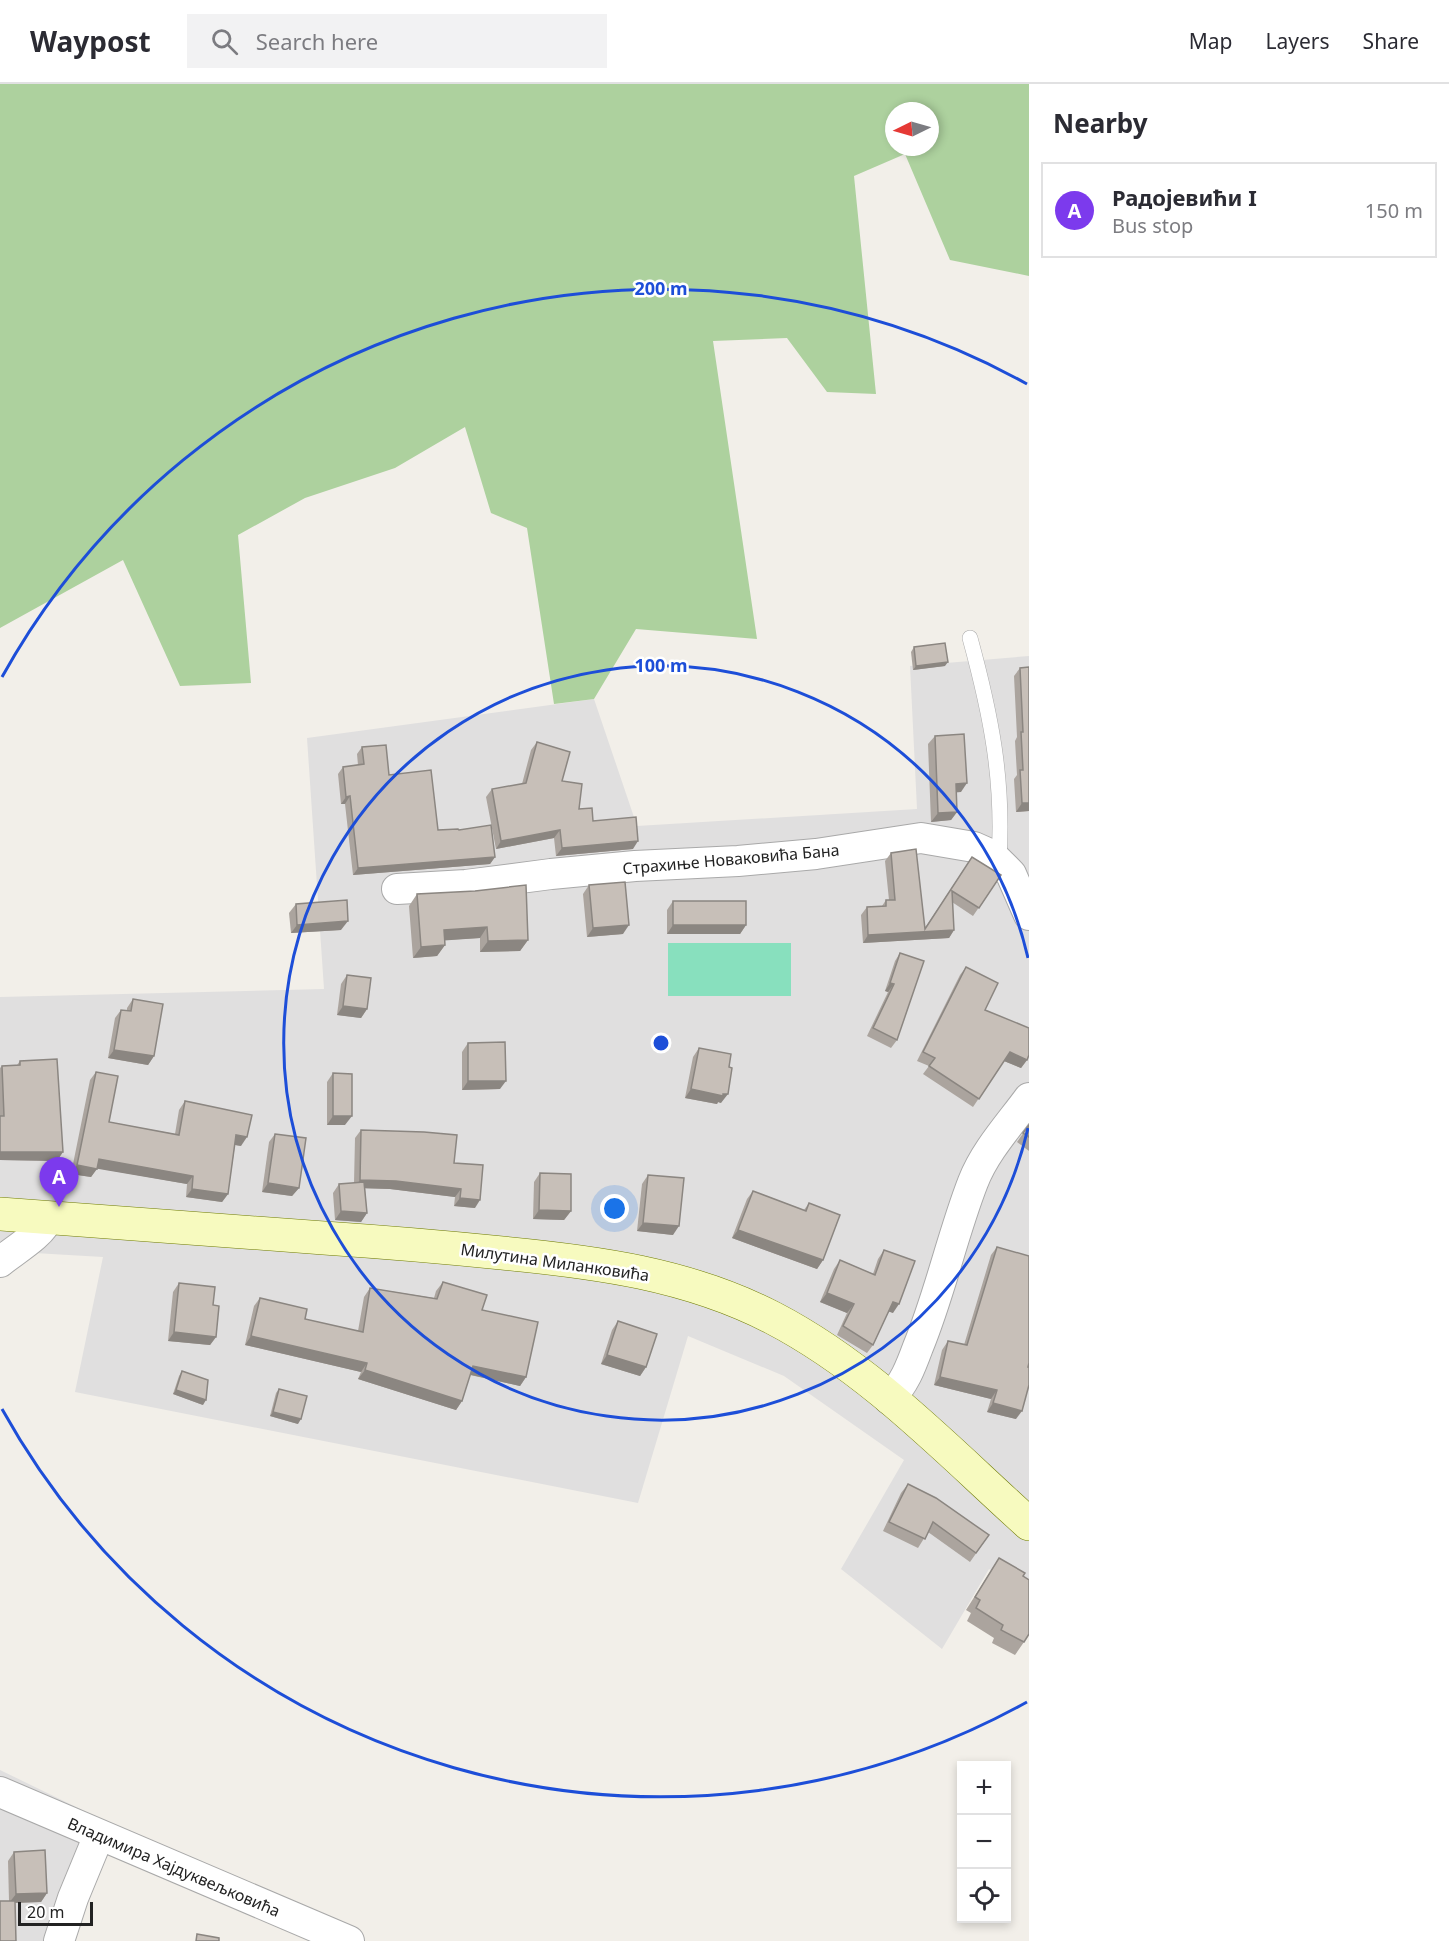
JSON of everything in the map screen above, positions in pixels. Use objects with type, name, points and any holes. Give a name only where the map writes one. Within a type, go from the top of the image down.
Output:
[{"type":"main road","name":"Милутина Миланковића","points":[[0,1215],[555,1258],[636,1270],[699,1287],[775,1319],[833,1354],[890,1399],[1029,1524]]},
{"type":"street","name":"Страхиње Новаковића Бана","points":[[397,890],[466,885],[635,866],[738,861],[816,854],[921,838],[974,847],[999,860],[1011,874],[1029,915]]},
{"type":"street","points":[[890,1399],[908,1373],[925,1330],[976,1176],[986,1156],[1029,1098]]},
{"type":"street","points":[[0,1262],[46,1225],[48,1218]]},
{"type":"street","name":"Владимира Хајдуквељковића","points":[[0,1792],[349,1941]]},
{"type":"street","points":[[59,1941],[73,1898],[99,1835]]},
{"type":"lane","points":[[970,638],[986,697],[995,750],[1001,801],[999,860]]},
{"type":"shaded area","points":[[1029,656],[1029,1593],[989,1569],[942,1649],[841,1569],[904,1460],[784,1376],[688,1336],[638,1503],[75,1392],[103,1257],[0,1251],[0,997],[324,989],[307,738],[594,699],[637,826],[917,809],[910,666]]},
{"type":"shaded area","points":[[0,1770],[109,1823],[71,1882],[44,1941],[0,1941]]},
{"type":"green space","points":[[0,84],[1029,84],[1029,276],[950,260],[906,156],[939,156],[939,102],[885,102],[885,156],[900,156],[854,176],[876,394],[827,392],[787,338],[713,341],[757,639],[636,629],[594,699],[554,704],[527,528],[491,513],[465,427],[395,468],[305,498],[238,535],[251,683],[180,686],[123,560],[0,628]]},
{"type":"green space","points":[[668,943],[791,943],[791,996],[668,996]]},
{"type":"building","points":[[945,643],[948,662],[916,666],[914,647]]},
{"type":"building","points":[[1029,667],[1029,803],[1022,803],[1020,770],[1023,770],[1021,732],[1023,732],[1020,668]]},
{"type":"building","points":[[964,734],[967,783],[956,784],[957,812],[938,813],[935,736]]},
{"type":"building","points":[[537,742],[570,752],[562,781],[582,784],[579,809],[592,808],[593,821],[636,817],[638,841],[562,848],[560,830],[501,841],[492,789],[526,783]]},
{"type":"building","points":[[386,745],[389,775],[431,770],[438,830],[459,830],[491,825],[495,857],[358,868],[350,796],[346,797],[343,767],[364,764],[362,747]]},
{"type":"building","points":[[916,849],[925,929],[972,857],[1001,875],[979,908],[952,891],[954,930],[868,935],[867,907],[886,906],[886,900],[895,900],[891,853]]},
{"type":"building","points":[[625,882],[629,925],[593,928],[589,885]]},
{"type":"building","points":[[526,885],[528,940],[488,941],[487,927],[444,930],[445,945],[421,947],[417,894]]},
{"type":"building","points":[[347,900],[348,921],[297,925],[296,904]]},
{"type":"building","points":[[673,901],[746,901],[746,925],[673,925]]},
{"type":"building","points":[[900,953],[924,961],[897,1040],[873,1028],[894,984],[890,983]]},
{"type":"building","points":[[966,967],[998,983],[985,1010],[1029,1028],[1027,1060],[1010,1052],[979,1099],[929,1066],[935,1058],[923,1052]]},
{"type":"building","points":[[347,975],[371,978],[367,1009],[343,1006]]},
{"type":"building","points":[[133,999],[163,1004],[154,1056],[114,1050],[121,1010],[131,1011]]},
{"type":"building","points":[[505,1042],[506,1081],[468,1081],[468,1043]]},
{"type":"building","points":[[699,1048],[731,1054],[729,1067],[732,1068],[728,1094],[723,1094],[723,1096],[691,1089]]},
{"type":"building","points":[[57,1059],[63,1152],[0,1152],[0,1116],[4,1116],[2,1066],[20,1065],[20,1061]]},
{"type":"building","points":[[96,1072],[118,1076],[109,1122],[179,1135],[185,1101],[252,1115],[247,1137],[236,1135],[228,1194],[192,1189],[193,1176],[99,1159],[97,1169],[77,1165]]},
{"type":"building","points":[[333,1073],[352,1074],[352,1116],[333,1116]]},
{"type":"building","points":[[1029,1125],[1029,1137],[1023,1133]]},
{"type":"building","points":[[361,1130],[457,1135],[454,1163],[483,1165],[480,1200],[460,1198],[461,1189],[396,1181],[360,1180]]},
{"type":"building","points":[[275,1134],[306,1138],[299,1188],[268,1183]]},
{"type":"building","points":[[540,1173],[571,1174],[571,1211],[539,1210]]},
{"type":"building","points":[[648,1175],[684,1178],[679,1226],[643,1223]]},
{"type":"building","points":[[364,1182],[367,1213],[341,1211],[339,1184]]},
{"type":"building","points":[[753,1191],[806,1211],[809,1203],[840,1215],[823,1260],[738,1230]]},
{"type":"building","points":[[997,1247],[1029,1256],[1029,1385],[1022,1411],[993,1403],[997,1390],[940,1377],[948,1341],[967,1345]]},
{"type":"building","points":[[884,1250],[915,1261],[899,1304],[893,1302],[873,1345],[843,1326],[854,1304],[827,1293],[840,1260],[875,1275]]},
{"type":"building","points":[[443,1282],[487,1295],[482,1310],[538,1322],[526,1377],[473,1366],[462,1401],[365,1370],[367,1363],[251,1336],[260,1298],[307,1309],[305,1319],[363,1332],[370,1288],[437,1299]]},
{"type":"building","points":[[179,1283],[215,1287],[213,1305],[219,1306],[216,1337],[174,1332]]},
{"type":"building","points":[[618,1321],[657,1334],[646,1367],[607,1355]]},
{"type":"building","points":[[182,1371],[208,1380],[206,1400],[176,1390]]},
{"type":"building","points":[[279,1389],[307,1396],[301,1419],[273,1412]]},
{"type":"building","points":[[908,1484],[936,1498],[989,1535],[976,1553],[933,1522],[925,1539],[889,1522]]},
{"type":"building","points":[[999,1558],[1025,1573],[1023,1576],[1029,1580],[1029,1634],[1024,1642],[1001,1630],[1003,1625],[976,1608],[980,1600],[975,1597]]},
{"type":"building","points":[[45,1850],[47,1893],[16,1894],[14,1852]]},
{"type":"building","points":[[0,1901],[15,1901],[16,1941],[0,1941]]},
{"type":"building","points":[[197,1934],[219,1938],[219,1941],[196,1941]]},
{"type":"place","name":"Радојевићи I","points":[[59,1207]]}]
